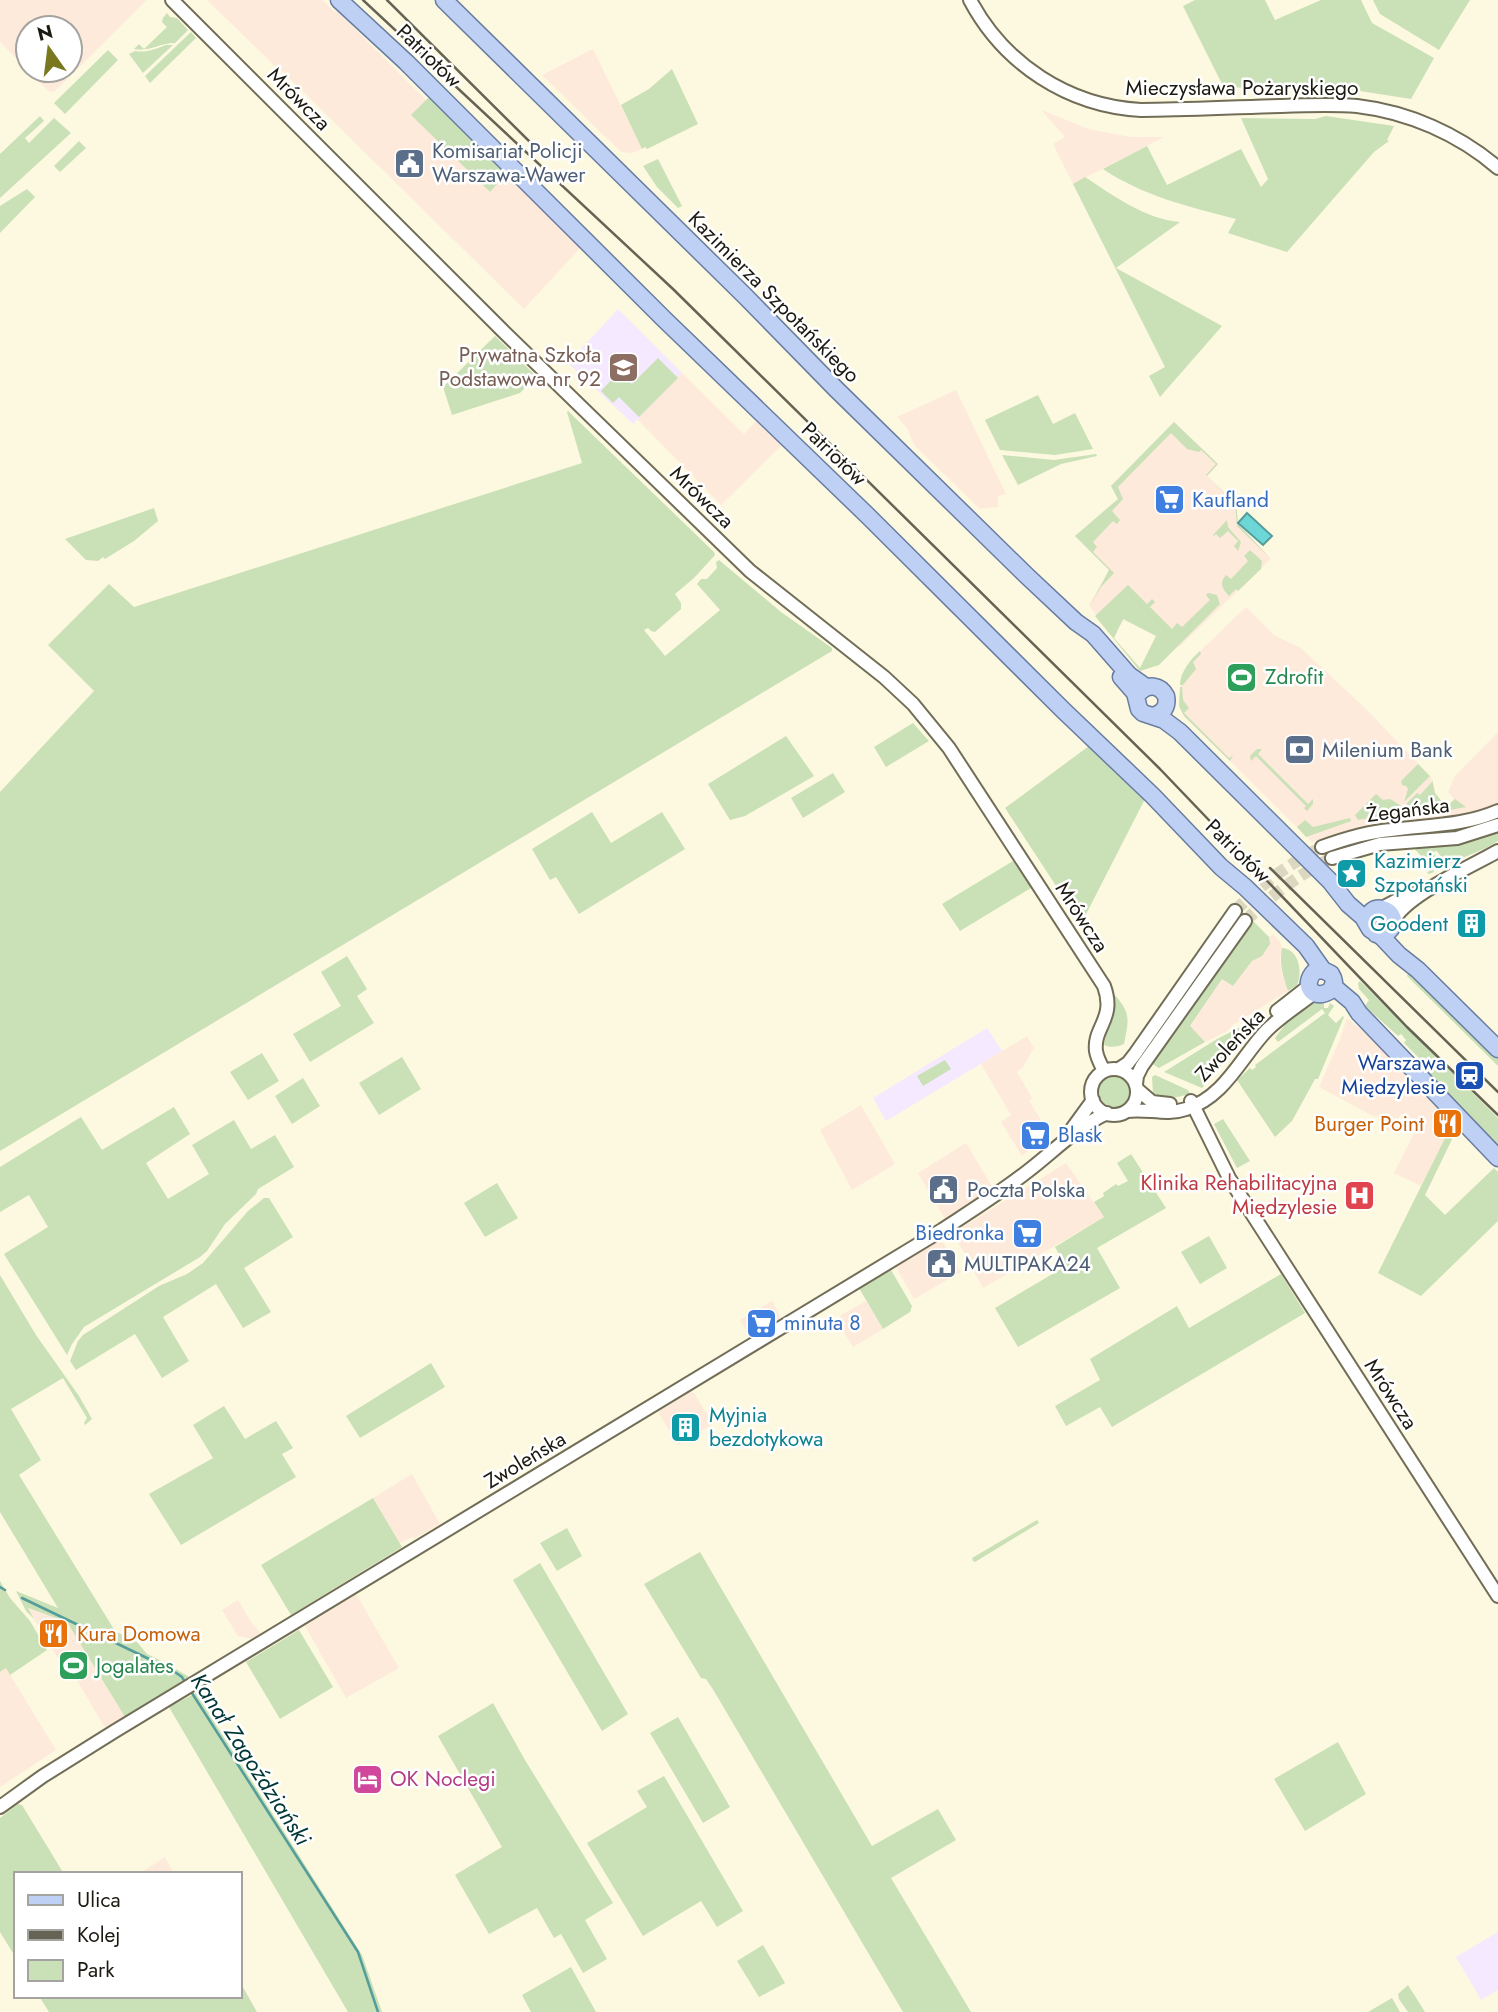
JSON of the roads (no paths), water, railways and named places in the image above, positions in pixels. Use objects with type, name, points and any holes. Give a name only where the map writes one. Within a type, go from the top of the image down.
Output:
[{"type":"main road","name":"Patriotów","points":[[339,0],[406,62],[1153,796],[1221,867],[1298,939],[1300,951],[1320,984],[1352,1002],[1359,1013],[1498,1158]]},
{"type":"main road","name":"Kazimierza Szpotańskiego","points":[[444,0],[836,389],[1076,622],[1088,640],[1132,690],[1141,692]]},
{"type":"main road","points":[[1158,687],[1163,691],[1167,701],[1160,712],[1143,713],[1137,704],[1141,692],[1158,687]]},
{"type":"main road","points":[[1160,712],[1164,720],[1180,732],[1335,887],[1372,929],[1498,1049]]},
{"type":"main road","points":[[1335,887],[1366,905],[1389,913],[1396,936],[1418,970]]},
{"type":"main road","points":[[1372,929],[1370,913],[1379,909]]},
{"type":"main road","points":[[1372,929],[1386,933],[1392,923]]},
{"type":"street","name":"Mrówcza","points":[[172,0],[502,330],[750,571],[884,677],[921,713],[949,748],[1104,986],[1108,1010],[1096,1045],[1104,1071]]},
{"type":"street","name":"Mieczysława Pożaryskiego","points":[[970,0],[994,37],[1023,66],[1071,94],[1099,103],[1130,109],[1321,105],[1375,109],[1400,115],[1446,133],[1498,168]]},
{"type":"street","name":"Żegańska","points":[[1322,847],[1368,833],[1460,824],[1498,811]]},
{"type":"street","name":"Żegańska","points":[[1332,858],[1380,844],[1457,838],[1498,825]]},
{"type":"street","points":[[1392,923],[1401,909],[1423,893],[1498,851]]},
{"type":"street","points":[[1379,909],[1407,895],[1423,893]]},
{"type":"street","points":[[1235,911],[1128,1063],[1119,1069],[1104,1071],[1093,1083],[1093,1100],[1099,1108],[1114,1114],[1127,1111],[1135,1101],[1137,1076],[1142,1066],[1245,921]]},
{"type":"street","name":"Zwoleńska","points":[[1127,1111],[1186,1110],[1210,1089],[1262,1024],[1320,984]]},
{"type":"street","points":[[1119,1069],[1131,1076],[1137,1086]]},
{"type":"street","name":"Zwoleńska","points":[[1137,1086],[1148,1100],[1158,1104],[1192,1104]]},
{"type":"street","name":"Zwoleńska","points":[[1065,1139],[1093,1100]]},
{"type":"street","name":"Mrówcza","points":[[1192,1104],[1229,1178],[1498,1597]]},
{"type":"street","name":"Zwoleńska","points":[[0,1807],[52,1770],[942,1230],[1003,1190],[1065,1139],[1107,1113]]},
{"type":"water","points":[[1247,513],[1272,536],[1263,545],[1238,523]]},
{"type":"waterway","name":"Kanał Zagoździański","points":[[0,1587],[5,1590]]},
{"type":"waterway","name":"Kanał Zagoździański","points":[[22,1598],[172,1670],[182,1677],[186,1684]]},
{"type":"waterway","name":"Kanał Zagoździański","points":[[190,1690],[358,1952],[378,2012]]},
{"type":"tunnel","points":[[1235,911],[1276,875],[1322,847]]},
{"type":"tunnel","points":[[1245,921],[1286,886],[1332,858]]},
{"type":"railway","points":[[363,0],[673,289],[1160,769],[1407,1027],[1498,1115]]},
{"type":"railway","points":[[387,0],[536,148]]},
{"type":"railway","points":[[1270,868],[1498,1092]]},
{"type":"place","name":"Komisariat Policji Warszawa-Wawer","points":[[409,163]]},
{"type":"place","name":"Prywatna Szkoła Podstawowa nr 92","points":[[624,367]]},
{"type":"place","name":"Kaufland","points":[[1169,500]]},
{"type":"place","name":"Zdrofit","points":[[1242,677]]},
{"type":"place","name":"Milenium Bank","points":[[1299,750]]},
{"type":"place","name":"Kazimierz Szpotański","points":[[1351,873]]},
{"type":"place","name":"Goodent","points":[[1471,924]]},
{"type":"place","name":"Warszawa Międzylesie","points":[[1469,1075]]},
{"type":"place","name":"Burger Point","points":[[1447,1124]]},
{"type":"place","name":"Blask","points":[[1035,1135]]},
{"type":"place","name":"Poczta Polska","points":[[944,1190]]},
{"type":"place","name":"Klinika Rehabilitacyjna Międzylesie","points":[[1360,1195]]},
{"type":"place","name":"Biedronka","points":[[1027,1233]]},
{"type":"place","name":"MULTIPAKA24","points":[[941,1264]]},
{"type":"place","name":"minuta 8","points":[[761,1323]]},
{"type":"place","name":"Myjnia bezdotykowa","points":[[686,1427]]},
{"type":"place","name":"Kura Domowa","points":[[54,1634]]},
{"type":"place","name":"Jogalates","points":[[73,1666]]},
{"type":"place","name":"OK Noclegi","points":[[367,1779]]}]
